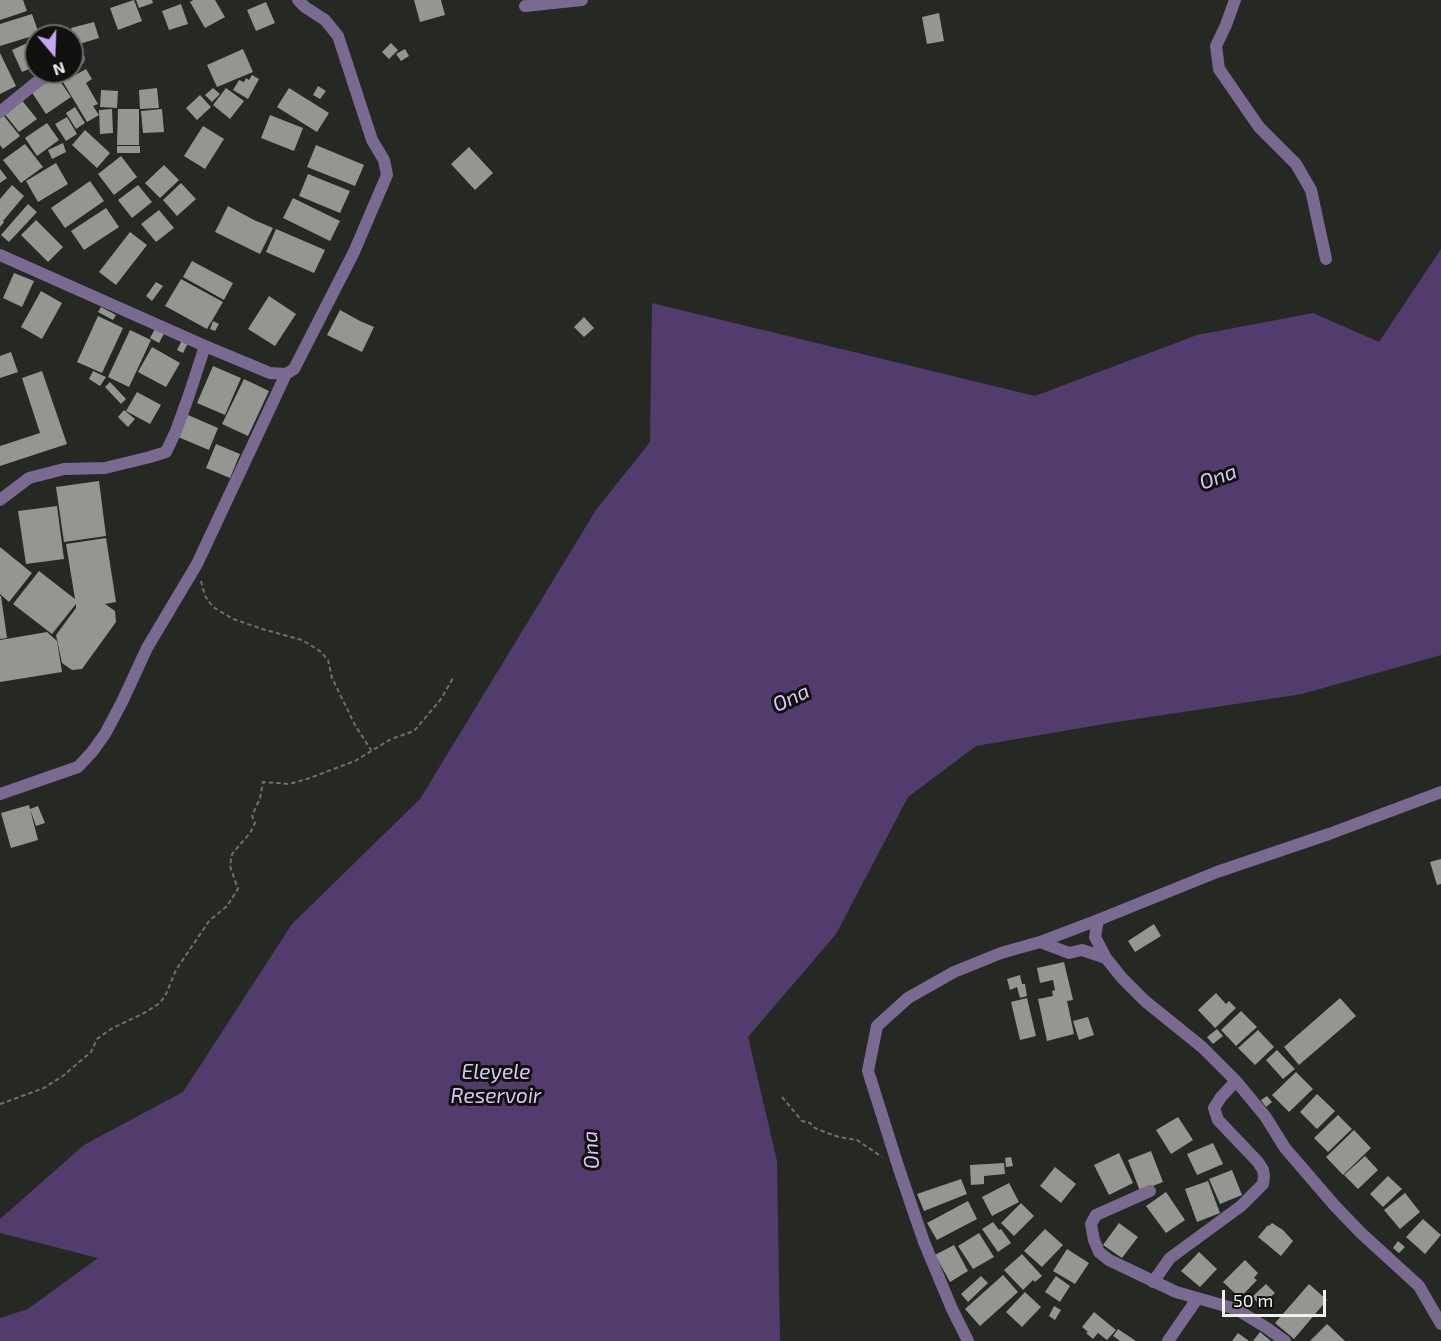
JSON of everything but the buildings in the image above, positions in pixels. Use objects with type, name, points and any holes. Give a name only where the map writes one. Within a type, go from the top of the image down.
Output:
[{"type":"street","points":[[0,255],[270,373],[285,374],[294,369],[354,252],[387,175],[384,160],[372,140],[338,36],[325,20],[298,0]]},
{"type":"street","points":[[525,6],[582,0]]},
{"type":"street","points":[[1235,0],[1216,46],[1219,69],[1259,127],[1296,164],[1301,172],[1311,190],[1326,259]]},
{"type":"street","points":[[0,112],[35,84]]},
{"type":"street","points":[[0,500],[29,478],[64,469],[105,468],[166,452],[176,431],[205,346]]},
{"type":"street","points":[[0,794],[78,767],[105,734],[147,648],[196,564],[285,374]]},
{"type":"street","points":[[968,1341],[941,1285],[899,1169],[868,1071],[877,1026],[908,998],[954,972],[1001,953],[1040,942],[1098,920],[1217,872],[1329,834],[1441,792]]},
{"type":"street","points":[[1098,920],[1095,937],[1106,958],[1122,978],[1145,1001],[1202,1047],[1236,1081],[1265,1116],[1285,1148],[1335,1206],[1419,1286],[1441,1324]]},
{"type":"street","points":[[1040,942],[1069,953],[1082,950],[1106,958]]},
{"type":"street","points":[[1153,1282],[1170,1258],[1241,1206],[1263,1184],[1263,1170],[1258,1162],[1218,1120],[1214,1108],[1221,1096],[1236,1081]]},
{"type":"street","points":[[1150,1191],[1096,1215],[1091,1224],[1099,1252],[1109,1260],[1176,1292],[1236,1309],[1285,1341]]},
{"type":"street","points":[[1168,1341],[1197,1299]]},
{"type":"path","points":[[196,564],[205,596],[213,607],[233,619],[302,640],[320,651],[328,660],[332,678],[355,725],[371,750]]},
{"type":"path","points":[[0,1104],[44,1088],[64,1075],[91,1052],[97,1039],[160,1003],[176,970],[209,921],[227,906],[238,889],[230,866],[232,854],[250,833],[255,823],[252,816],[260,798],[263,782],[289,784],[307,779],[355,761],[391,739],[414,730],[441,699],[453,678]]},
{"type":"path","points":[[782,1097],[802,1121],[833,1135],[857,1140],[899,1169]]},
{"type":"water","name":"Eleyele Reservoir","points":[[1441,249],[1441,655],[1302,694],[976,746],[908,797],[836,934],[748,1037],[777,1161],[780,1341],[0,1341],[0,1318],[28,1309],[98,1258],[0,1233],[0,1219],[84,1145],[183,1092],[292,924],[420,799],[596,510],[650,442],[652,303],[1035,396],[1197,335],[1313,313],[1379,342]]},
{"type":"water label","name":"Ona","points":[[1218,477]]},
{"type":"water label","name":"Ona","points":[[791,698]]},
{"type":"water label","name":"Ona","points":[[591,1150]]}]
